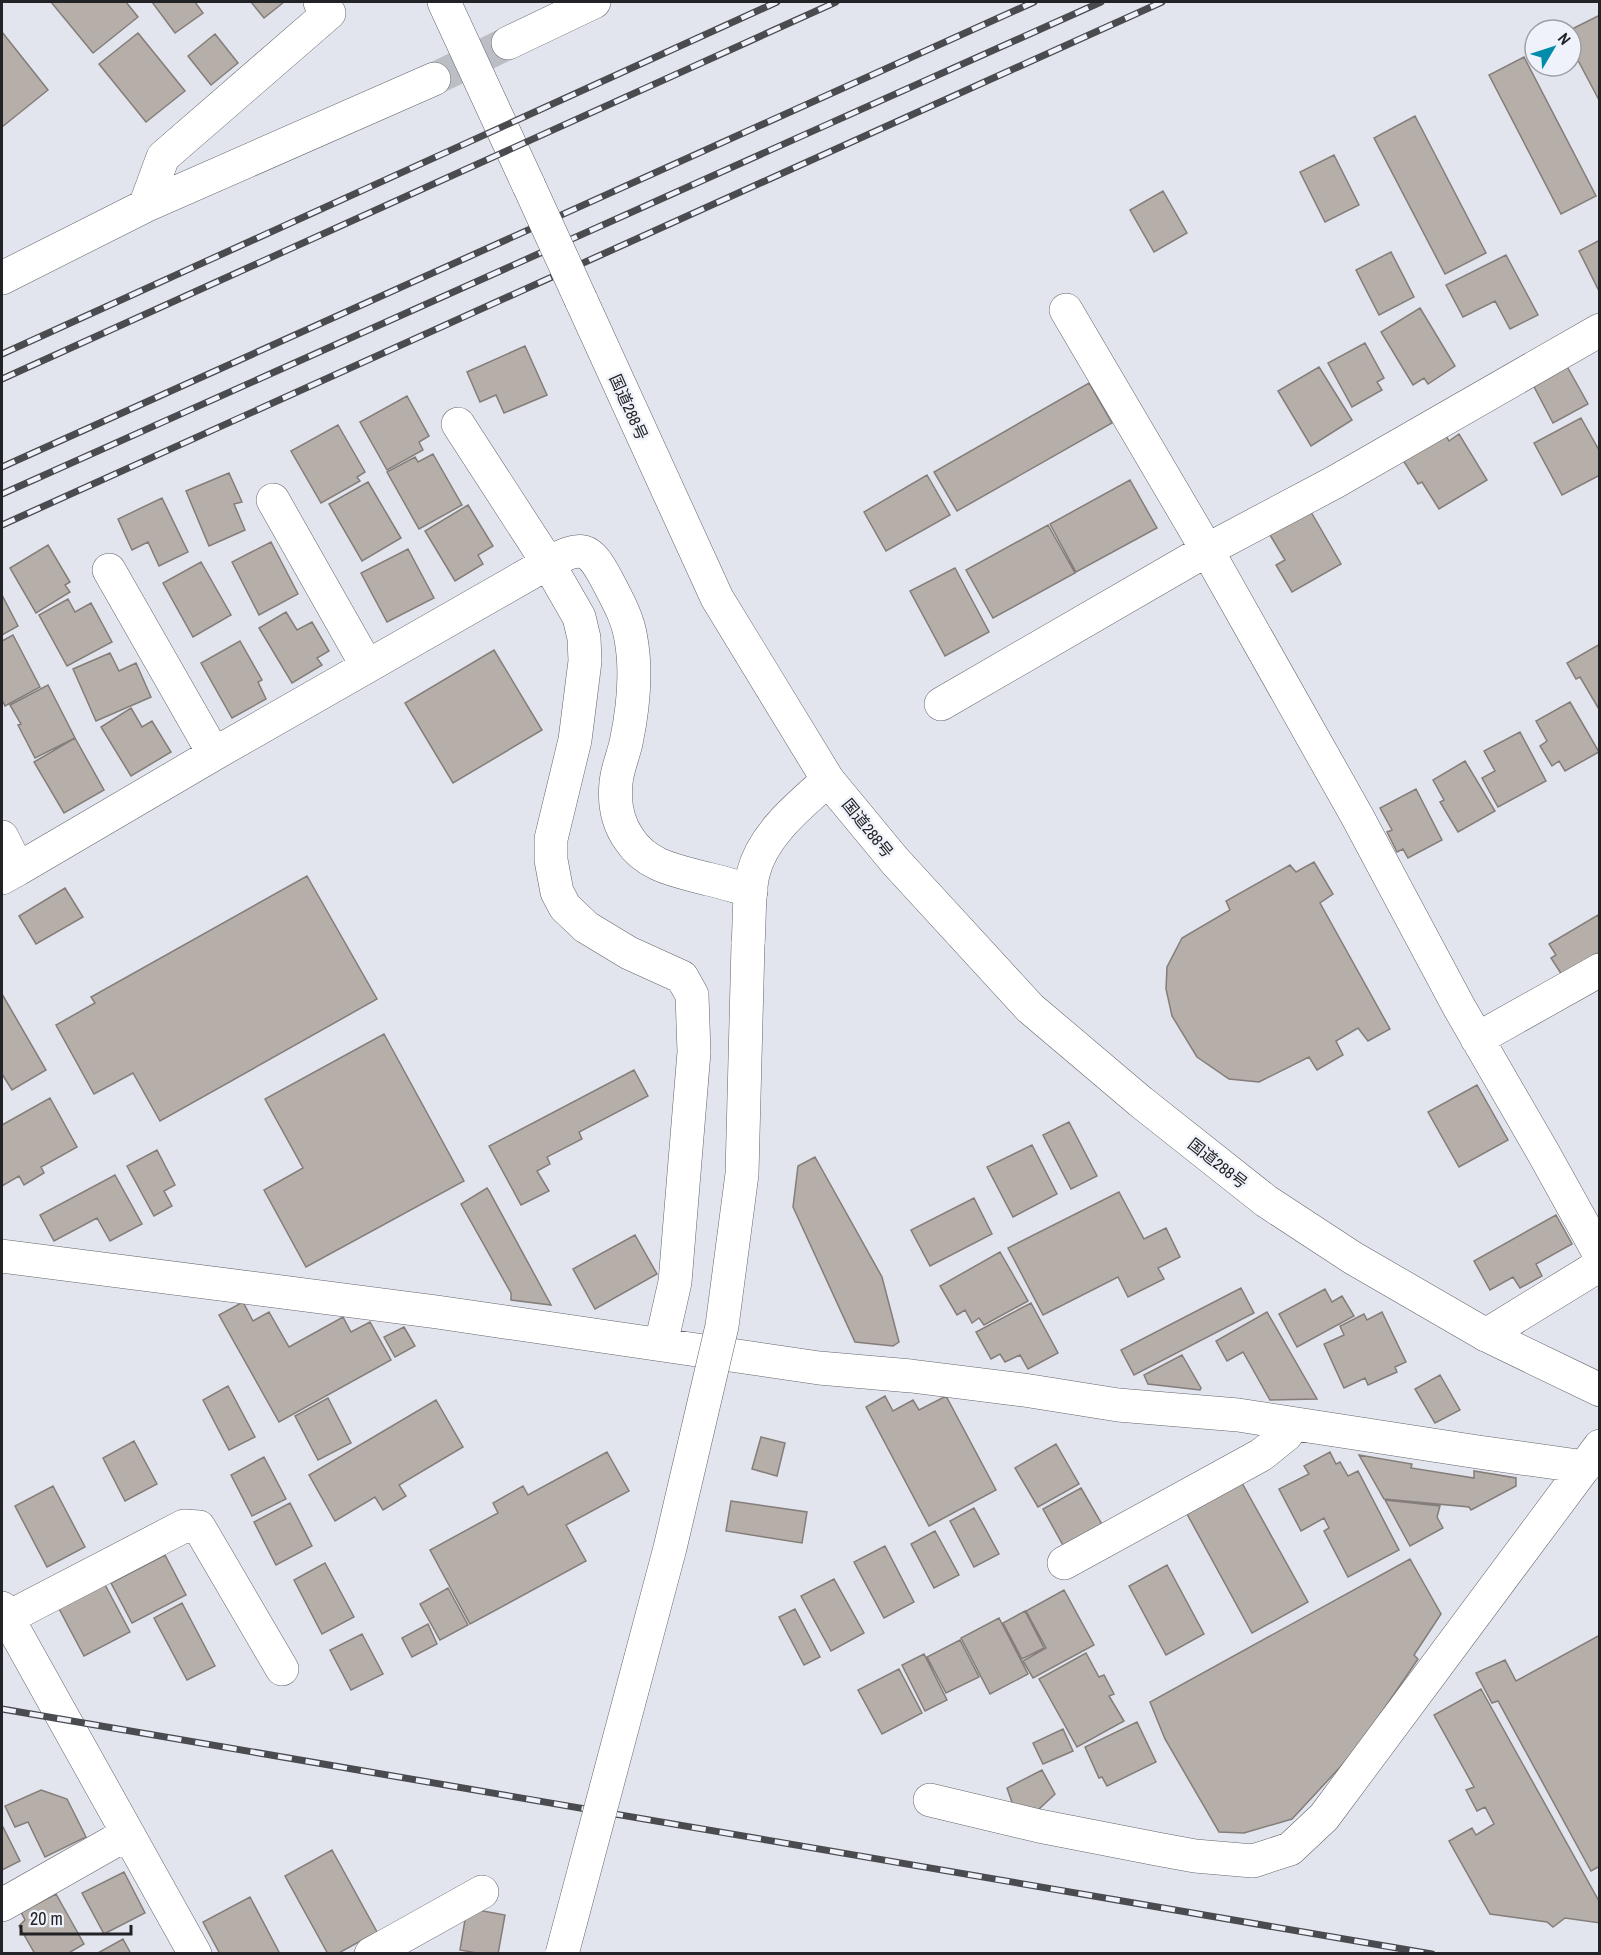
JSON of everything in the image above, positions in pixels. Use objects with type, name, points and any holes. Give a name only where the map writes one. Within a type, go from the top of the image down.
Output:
[{"type":"main road","points":[[145,206],[163,157],[329,13],[320,2]]},
{"type":"main road","name":"国道288号","points":[[444,2],[717,598],[828,780],[895,861],[1030,1008],[1141,1102],[1266,1201],[1353,1258],[1486,1335],[1599,1390]]},
{"type":"main road","points":[[508,43],[594,2]]},
{"type":"main road","points":[[2,278],[145,206],[434,79]]},
{"type":"main road","points":[[1066,310],[1207,550],[1357,816],[1477,1039],[1599,1255]]},
{"type":"main road","points":[[941,704],[1207,550],[1335,482],[1599,330]]},
{"type":"main road","points":[[458,424],[548,563],[579,617],[584,638],[585,661],[575,740],[551,839],[551,860],[557,892],[565,907],[586,927],[629,953],[682,977],[692,994],[694,1052],[676,1271],[661,1344]]},
{"type":"main road","points":[[273,500],[367,666]]},
{"type":"main road","points":[[2,837],[10,873],[548,563],[570,551],[585,552],[597,560],[620,605],[631,638],[634,691],[626,742],[616,781],[616,806],[620,825],[629,841],[639,852],[656,864],[677,872],[752,891]]},
{"type":"main road","points":[[109,570],[214,754]]},
{"type":"main road","points":[[562,1953],[670,1548],[722,1326],[741,1174],[748,944],[753,873],[764,848],[800,805],[828,780]]},
{"type":"main road","points":[[1477,1039],[1599,970]]},
{"type":"main road","points":[[2,1256],[425,1310],[819,1368],[911,1376],[1024,1390],[1118,1405],[1238,1415],[1478,1452],[1592,1457]]},
{"type":"main road","points":[[1486,1335],[1599,1265]]},
{"type":"main road","points":[[1064,1563],[1261,1455],[1286,1434],[1294,1424]]},
{"type":"main road","points":[[930,1800],[1039,1826],[1195,1856],[1252,1861],[1290,1849],[1324,1816],[1592,1457]]},
{"type":"main road","points":[[195,1953],[4,1613],[184,1526],[199,1527],[282,1669]]},
{"type":"main road","points":[[2,1905],[127,1834]]},
{"type":"main road","points":[[371,1953],[482,1892]]},
{"type":"building","points":[[51,2],[126,2],[138,17],[93,53]]},
{"type":"building","points":[[152,2],[195,2],[203,13],[175,33]]},
{"type":"building","points":[[251,2],[284,2],[264,18]]},
{"type":"building","points":[[1600,15],[1600,102],[1583,70],[1583,24]]},
{"type":"building","points":[[2,32],[48,90],[2,127]]},
{"type":"building","points":[[138,33],[185,91],[146,122],[99,64]]},
{"type":"building","points":[[215,34],[238,63],[211,85],[188,56]]},
{"type":"building","points":[[1523,58],[1523,78],[1535,78],[1596,196],[1561,214],[1489,75]]},
{"type":"building","points":[[1415,116],[1486,253],[1445,274],[1374,138]]},
{"type":"building","points":[[1334,155],[1359,205],[1325,222],[1300,172]]},
{"type":"building","points":[[1163,191],[1187,233],[1154,252],[1130,210]]},
{"type":"building","points":[[1600,240],[1600,290],[1599,291],[1579,251]]},
{"type":"building","points":[[1391,252],[1414,297],[1379,315],[1356,270]]},
{"type":"building","points":[[1506,255],[1538,315],[1510,329],[1495,301],[1463,317],[1446,285]]},
{"type":"building","points":[[1420,308],[1455,366],[1428,384],[1424,378],[1413,385],[1381,332]]},
{"type":"building","points":[[1365,343],[1384,378],[1377,382],[1382,390],[1352,407],[1328,363]]},
{"type":"building","points":[[525,346],[547,395],[504,413],[496,395],[480,402],[467,372]]},
{"type":"building","points":[[1564,361],[1588,404],[1553,423],[1530,379]]},
{"type":"building","points":[[1319,367],[1352,420],[1311,446],[1278,391]]},
{"type":"building","points":[[1089,383],[1112,423],[957,511],[934,472]]},
{"type":"building","points":[[407,396],[429,436],[419,442],[423,450],[387,470],[360,422]]},
{"type":"building","points":[[1581,418],[1600,452],[1600,475],[1562,495],[1534,443]]},
{"type":"building","points":[[338,425],[365,472],[357,477],[360,481],[321,503],[291,451]]},
{"type":"building","points":[[1443,431],[1449,441],[1459,434],[1487,480],[1439,509],[1422,482],[1418,484],[1401,457]]},
{"type":"building","points":[[433,454],[462,505],[419,529],[387,472],[415,457],[418,462]]},
{"type":"building","points":[[229,473],[242,502],[234,504],[245,530],[209,546],[186,491]]},
{"type":"building","points":[[927,475],[950,515],[886,551],[864,512]]},
{"type":"building","points":[[1130,480],[1157,528],[1076,572],[1050,524]]},
{"type":"building","points":[[368,482],[401,538],[362,561],[329,504]]},
{"type":"building","points":[[162,498],[188,552],[159,566],[148,542],[132,550],[118,519]]},
{"type":"building","points":[[468,505],[493,546],[478,555],[483,564],[455,581],[425,531]]},
{"type":"building","points":[[1311,512],[1341,564],[1292,592],[1276,565],[1285,560],[1270,535]]},
{"type":"building","points":[[1048,525],[1075,573],[993,618],[966,570]]},
{"type":"building","points":[[271,542],[298,594],[259,615],[232,562]]},
{"type":"building","points":[[48,545],[70,582],[65,585],[70,592],[36,613],[10,568]]},
{"type":"building","points":[[408,549],[434,598],[387,622],[361,573]]},
{"type":"building","points":[[201,562],[231,615],[193,637],[163,583]]},
{"type":"building","points":[[955,568],[989,632],[945,656],[910,591]]},
{"type":"building","points":[[2,595],[18,626],[2,635]]},
{"type":"building","points":[[68,599],[75,612],[91,603],[112,642],[67,666],[39,615]]},
{"type":"building","points":[[286,612],[297,630],[312,622],[329,651],[317,658],[322,665],[292,683],[259,628]]},
{"type":"building","points":[[13,635],[40,687],[5,706],[2,700],[2,641]]},
{"type":"building","points":[[240,641],[262,680],[258,682],[266,699],[232,718],[201,663]]},
{"type":"building","points":[[1600,644],[1600,711],[1580,677],[1576,679],[1567,663]]},
{"type":"building","points":[[494,650],[542,730],[453,783],[405,703]]},
{"type":"building","points":[[110,653],[119,671],[136,663],[151,697],[96,721],[73,669]]},
{"type":"building","points":[[48,685],[75,738],[35,758],[18,725],[21,724],[10,705]]},
{"type":"building","points":[[1570,702],[1599,752],[1565,771],[1559,761],[1552,766],[1540,746],[1547,741],[1536,721]]},
{"type":"building","points":[[131,708],[142,727],[152,721],[171,752],[131,776],[101,727]]},
{"type":"building","points":[[1520,732],[1546,781],[1498,807],[1482,778],[1495,771],[1484,751]]},
{"type":"building","points":[[75,738],[104,790],[64,813],[34,762]]},
{"type":"building","points":[[1465,761],[1495,811],[1458,832],[1440,802],[1444,800],[1433,780]]},
{"type":"building","points":[[1416,789],[1442,840],[1408,858],[1403,849],[1397,852],[1387,832],[1392,830],[1380,808]]},
{"type":"building","points":[[1314,862],[1333,894],[1320,903],[1390,1029],[1368,1041],[1358,1028],[1336,1041],[1343,1055],[1317,1070],[1309,1057],[1259,1082],[1229,1079],[1197,1057],[1172,1016],[1166,989],[1167,967],[1182,938],[1230,910],[1226,901],[1290,865],[1296,872]]},
{"type":"building","points":[[307,876],[377,999],[160,1121],[133,1073],[94,1094],[56,1025],[95,1003],[91,997]]},
{"type":"building","points":[[65,888],[83,917],[36,944],[19,916]]},
{"type":"building","points":[[1598,915],[1600,918],[1600,952],[1562,975],[1551,958],[1556,955],[1549,944]]},
{"type":"building","points":[[2,994],[46,1070],[12,1090],[2,1074]]},
{"type":"building","points":[[384,1034],[464,1181],[306,1267],[264,1190],[303,1168],[265,1099]]},
{"type":"building","points":[[634,1070],[648,1096],[579,1132],[582,1139],[547,1157],[550,1164],[537,1171],[549,1191],[521,1205],[489,1146]]},
{"type":"building","points":[[1477,1085],[1508,1140],[1459,1167],[1428,1112]]},
{"type":"building","points":[[50,1098],[77,1147],[41,1167],[44,1173],[24,1185],[19,1176],[2,1186],[2,1125]]},
{"type":"building","points":[[1069,1122],[1097,1176],[1071,1189],[1043,1135]]},
{"type":"building","points":[[1032,1145],[1057,1194],[1013,1217],[987,1167]]},
{"type":"building","points":[[157,1150],[175,1185],[164,1191],[172,1206],[154,1216],[127,1166]]},
{"type":"building","points":[[815,1157],[882,1277],[899,1342],[893,1346],[855,1342],[793,1207],[798,1166]]},
{"type":"building","points":[[115,1175],[142,1224],[110,1241],[97,1218],[54,1241],[40,1215]]},
{"type":"building","points":[[487,1188],[551,1305],[511,1300],[511,1293],[461,1204]]},
{"type":"building","points":[[1119,1192],[1144,1239],[1166,1228],[1180,1257],[1158,1268],[1164,1279],[1128,1297],[1118,1277],[1043,1315],[1008,1248]]},
{"type":"building","points":[[974,1198],[992,1234],[930,1266],[911,1230]]},
{"type":"building","points":[[1556,1215],[1572,1244],[1536,1264],[1542,1276],[1520,1288],[1513,1277],[1490,1290],[1474,1261]]},
{"type":"building","points":[[635,1235],[657,1274],[595,1309],[573,1269]]},
{"type":"building","points":[[1000,1252],[1028,1301],[984,1325],[979,1318],[972,1323],[965,1310],[957,1315],[940,1286]]},
{"type":"building","points":[[1241,1288],[1254,1313],[1134,1375],[1121,1350]]},
{"type":"building","points":[[1325,1289],[1332,1302],[1342,1296],[1354,1316],[1297,1347],[1279,1314]]},
{"type":"building","points":[[243,1302],[253,1321],[269,1312],[289,1347],[343,1317],[351,1332],[370,1322],[391,1360],[279,1422],[219,1315]]},
{"type":"building","points":[[1031,1303],[1058,1353],[1028,1369],[1020,1355],[1005,1362],[1000,1354],[991,1359],[976,1332]]},
{"type":"building","points":[[1267,1312],[1317,1399],[1270,1400],[1243,1352],[1227,1361],[1216,1341]]},
{"type":"building","points":[[1382,1312],[1406,1362],[1395,1367],[1397,1372],[1368,1385],[1365,1378],[1344,1388],[1324,1344],[1344,1335],[1340,1326],[1364,1314],[1367,1320]]},
{"type":"building","points":[[404,1327],[415,1346],[395,1357],[384,1337]]},
{"type":"building","points":[[1182,1355],[1201,1388],[1200,1390],[1148,1384],[1144,1375]]},
{"type":"building","points":[[1440,1375],[1460,1410],[1435,1423],[1415,1389]]},
{"type":"building","points":[[228,1386],[255,1437],[229,1450],[203,1400]]},
{"type":"building","points":[[885,1396],[893,1411],[913,1400],[919,1410],[946,1396],[996,1490],[929,1526],[866,1407]]},
{"type":"building","points":[[328,1398],[351,1443],[318,1460],[295,1416]]},
{"type":"building","points":[[436,1400],[463,1447],[399,1485],[406,1496],[383,1510],[375,1497],[335,1521],[309,1475]]},
{"type":"building","points":[[761,1437],[785,1443],[777,1476],[752,1469]]},
{"type":"building","points":[[134,1441],[157,1484],[125,1501],[103,1458]]},
{"type":"building","points":[[1056,1444],[1079,1484],[1038,1507],[1015,1468]]},
{"type":"building","points":[[607,1452],[629,1491],[566,1525],[586,1561],[470,1624],[430,1550],[498,1513],[493,1503],[523,1486],[528,1495]]},
{"type":"building","points":[[1330,1452],[1336,1464],[1340,1462],[1348,1476],[1358,1471],[1399,1550],[1348,1577],[1324,1531],[1329,1528],[1324,1518],[1301,1531],[1279,1489],[1309,1474],[1304,1466]]},
{"type":"building","points":[[1359,1455],[1412,1464],[1411,1468],[1474,1478],[1474,1471],[1516,1478],[1516,1486],[1471,1510],[1469,1507],[1384,1499]]},
{"type":"building","points":[[264,1457],[286,1499],[252,1516],[231,1475]]},
{"type":"building","points":[[1242,1483],[1308,1602],[1252,1633],[1187,1514]]},
{"type":"building","points":[[53,1486],[85,1547],[47,1567],[15,1506]]},
{"type":"building","points":[[1081,1488],[1103,1526],[1064,1547],[1043,1509]]},
{"type":"building","points":[[1385,1500],[1440,1506],[1437,1517],[1443,1528],[1410,1546]]},
{"type":"building","points":[[731,1501],[807,1512],[802,1543],[726,1531]]},
{"type":"building","points":[[290,1503],[312,1546],[276,1565],[254,1522]]},
{"type":"building","points":[[974,1508],[999,1554],[974,1567],[950,1521]]},
{"type":"building","points":[[935,1531],[959,1575],[934,1588],[911,1544]]},
{"type":"building","points":[[885,1546],[914,1602],[884,1618],[854,1562]]},
{"type":"building","points":[[165,1555],[186,1595],[132,1623],[111,1583]]},
{"type":"building","points":[[1410,1559],[1441,1614],[1414,1655],[1418,1659],[1356,1750],[1292,1819],[1244,1833],[1219,1832],[1165,1739],[1150,1702]]},
{"type":"building","points":[[325,1563],[354,1617],[322,1634],[294,1580]]},
{"type":"building","points":[[1167,1565],[1204,1634],[1166,1655],[1129,1586]]},
{"type":"building","points":[[102,1579],[130,1632],[84,1656],[56,1603]]},
{"type":"building","points":[[834,1579],[864,1633],[831,1651],[801,1596]]},
{"type":"building","points":[[448,1588],[468,1625],[440,1640],[420,1604]]},
{"type":"building","points":[[1064,1590],[1094,1645],[1033,1678],[1023,1661],[1046,1648],[1026,1611]]},
{"type":"building","points":[[182,1603],[215,1666],[187,1680],[154,1618]]},
{"type":"building","points":[[795,1609],[820,1657],[804,1665],[779,1617]]},
{"type":"building","points":[[1025,1611],[1044,1648],[1022,1659],[1003,1623]]},
{"type":"building","points":[[999,1618],[1028,1674],[990,1694],[961,1638]]},
{"type":"building","points":[[428,1624],[437,1644],[412,1657],[402,1638]]},
{"type":"building","points":[[362,1634],[383,1674],[351,1690],[330,1650]]},
{"type":"building","points":[[1600,1635],[1600,1866],[1591,1871],[1498,1701],[1492,1703],[1476,1673],[1505,1660],[1516,1681]]},
{"type":"building","points":[[960,1640],[979,1677],[946,1693],[927,1657]]},
{"type":"building","points":[[1086,1653],[1099,1677],[1104,1675],[1114,1694],[1109,1696],[1124,1721],[1077,1747],[1039,1679]]},
{"type":"building","points":[[924,1654],[947,1700],[925,1711],[902,1665]]},
{"type":"building","points":[[899,1669],[922,1713],[882,1734],[858,1690]]},
{"type":"building","points":[[1481,1689],[1600,1903],[1600,1923],[1565,1918],[1553,1927],[1547,1922],[1490,1914],[1449,1841],[1472,1828],[1476,1835],[1494,1824],[1485,1807],[1477,1811],[1466,1790],[1474,1787],[1434,1715]]},
{"type":"building","points":[[1137,1722],[1156,1762],[1107,1786],[1102,1777],[1099,1778],[1085,1747]]},
{"type":"building","points":[[1063,1729],[1073,1751],[1043,1764],[1033,1743]]},
{"type":"building","points":[[1042,1770],[1055,1794],[1038,1810],[1013,1805],[1007,1788]]},
{"type":"building","points":[[41,1790],[67,1799],[86,1837],[45,1857],[28,1822],[15,1827],[5,1806]]},
{"type":"building","points":[[2,1825],[20,1861],[2,1870]]},
{"type":"building","points":[[332,1850],[377,1932],[337,1954],[328,1954],[285,1876]]},
{"type":"building","points":[[124,1872],[145,1913],[104,1934],[82,1893]]},
{"type":"building","points":[[56,1894],[84,1944],[67,1954],[35,1954],[19,1926],[25,1920],[21,1912]]},
{"type":"building","points":[[250,1897],[280,1954],[220,1954],[203,1922]]},
{"type":"building","points":[[467,1908],[505,1915],[498,1954],[460,1950]]},
{"type":"building","points":[[123,1939],[131,1954],[96,1954]]},
{"type":"tunnel","points":[[434,79],[508,43]]},
{"type":"railway","points":[[2,354],[777,2]]},
{"type":"railway","points":[[2,379],[836,2]]},
{"type":"railway","points":[[2,467],[1034,2]]},
{"type":"railway","points":[[2,494],[1101,2]]},
{"type":"railway","points":[[2,525],[1162,2]]},
{"type":"railway","points":[[2,1709],[1432,1954]]}]
